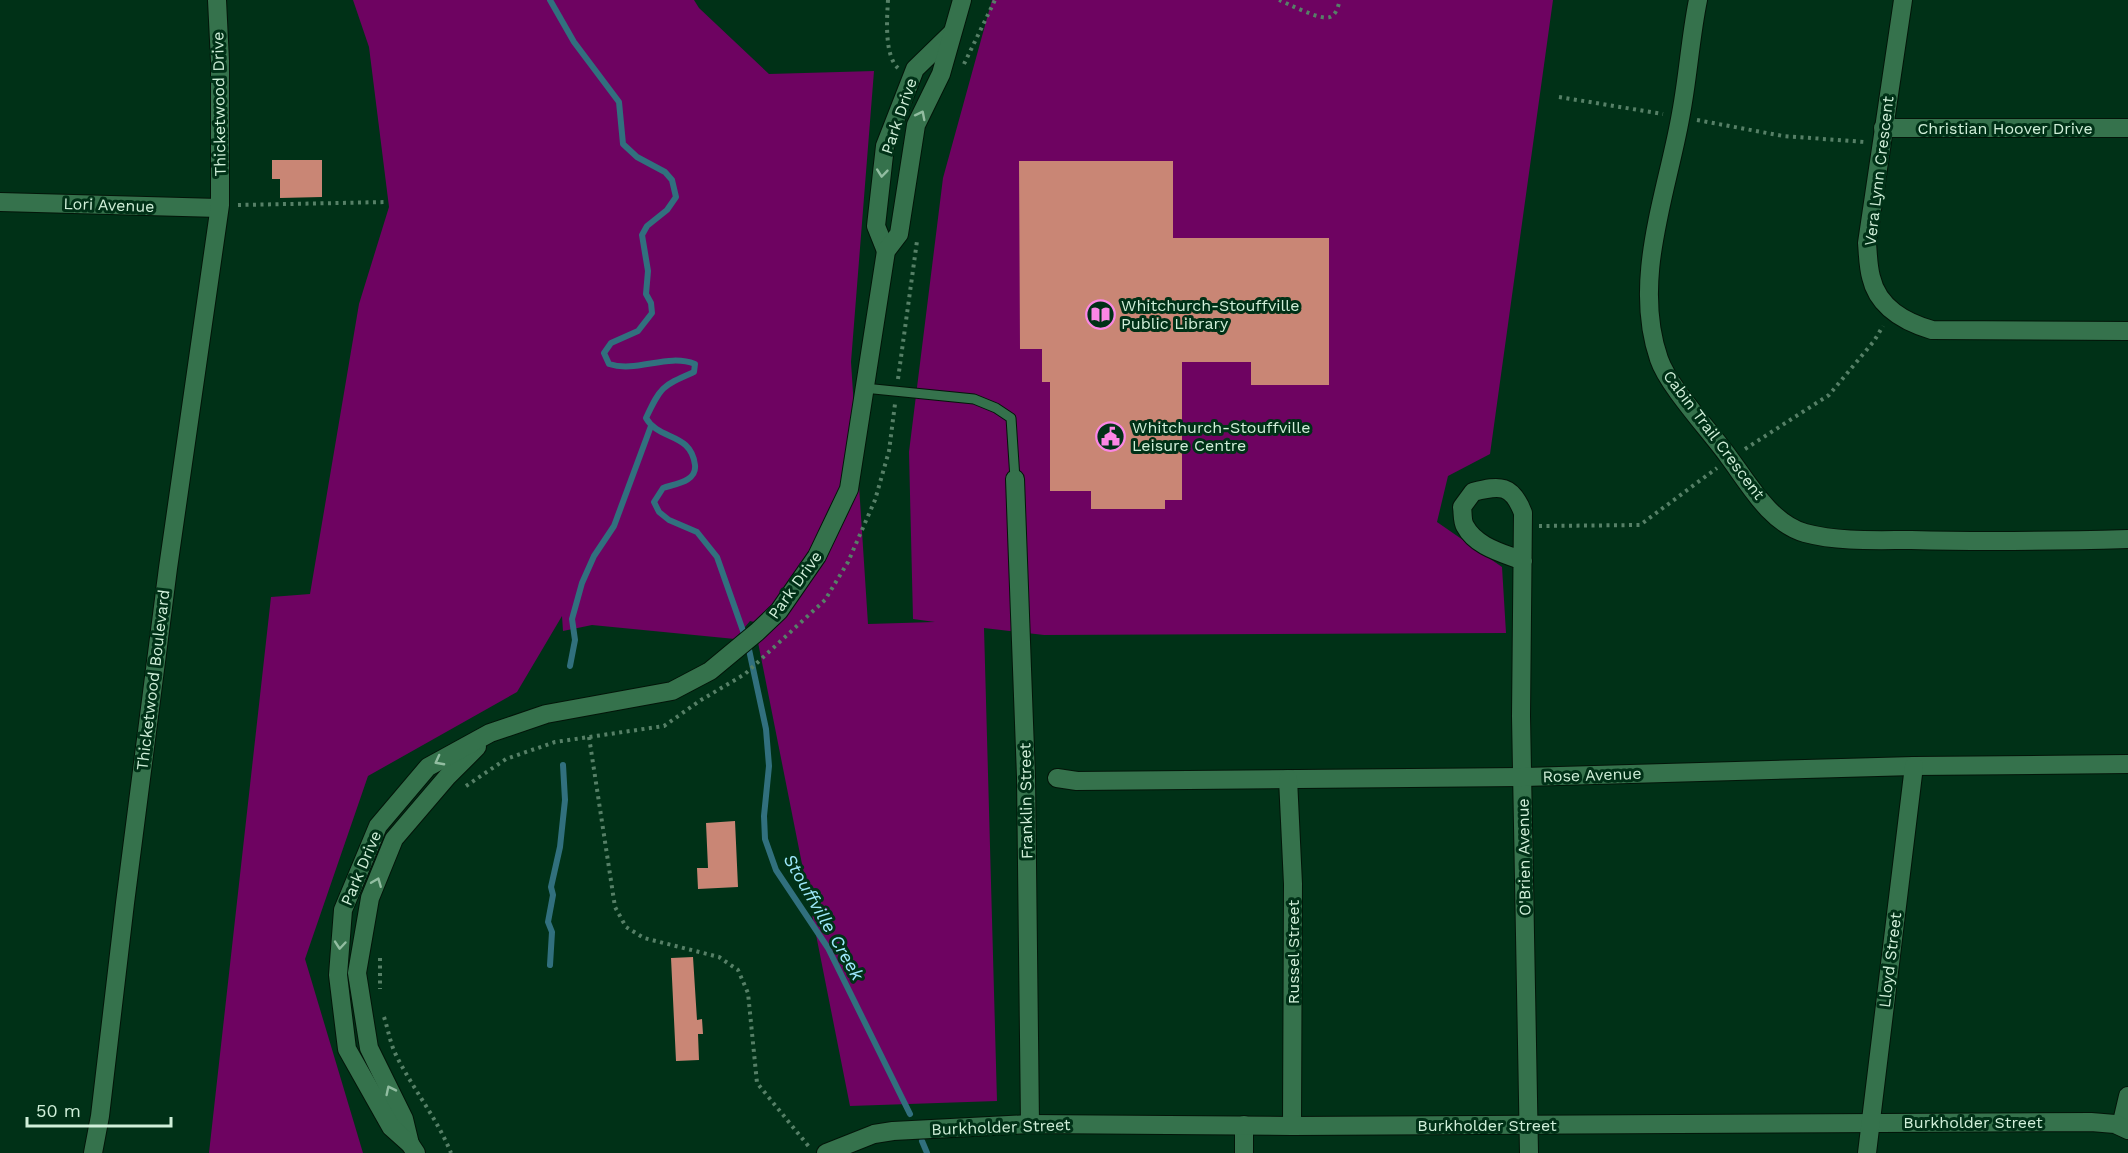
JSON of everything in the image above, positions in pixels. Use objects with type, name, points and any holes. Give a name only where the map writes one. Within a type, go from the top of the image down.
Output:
[{"type":"street","name":"Thicketwood Drive","points":[[217,0],[220,62],[219,207]]},
{"type":"street","name":"Park Drive","points":[[413,1149],[391,1127],[347,1049],[338,975],[343,910],[378,826],[428,767],[490,733],[546,714],[672,691],[710,670],[779,611],[817,556],[849,489],[886,251],[899,234],[916,125],[942,74],[962,0]]},
{"type":"street","name":"Cabin Trail Crescent","points":[[1698,0],[1690,39],[1681,117],[1653,248],[1648,317],[1659,361],[1677,390],[1760,499],[1782,522],[1805,533],[1849,539],[2001,542],[2128,539]]},
{"type":"street","name":"Vera Lynn Crescent","points":[[1903,0],[1867,243],[1871,278],[1882,298],[1892,311],[1910,324],[1932,330],[2128,331]]},
{"type":"street","name":"Park Drive","points":[[886,251],[876,226],[885,146],[915,69],[953,32]]},
{"type":"street","name":"Christian Hoover Drive","points":[[1882,135],[2128,128]]},
{"type":"street","name":"Lori Avenue","points":[[0,202],[219,207]]},
{"type":"street","name":"Thicketwood Boulevard","points":[[93,1153],[100,1116],[124,903],[168,568],[219,207]]},
{"type":"street","name":"Franklin Street","points":[[1015,479],[1026,777],[1030,1124]]},
{"type":"street","name":"O'Brien Avenue","points":[[1523,561],[1522,777],[1529,1153]]},
{"type":"street","name":"Rose Avenue","points":[[1057,778],[1077,781],[1522,777],[1914,766],[2128,764]]},
{"type":"street","name":"Lloyd Street","points":[[1867,1153],[1914,766]]},
{"type":"street","name":"Russel Street","points":[[1288,779],[1293,884],[1292,1126]]},
{"type":"street","name":"Burkholder Street","points":[[826,1153],[874,1134],[893,1131],[1030,1124],[1292,1126],[2091,1122],[2124,1128],[2128,1096]]},
{"type":"street","points":[[1244,1125],[1244,1153]]},
{"type":"lane","points":[[864,388],[974,399],[996,408],[1011,418],[1015,479]]},
{"type":"path","points":[[960,73],[995,0]]},
{"type":"path","points":[[1279,0],[1321,17],[1330,17],[1337,11],[1340,0]]},
{"type":"path","points":[[1559,97],[1783,136],[1882,135]]},
{"type":"path","points":[[219,207],[387,202]]},
{"type":"path","points":[[458,791],[506,759],[555,742],[664,726],[701,700],[745,674],[825,600],[848,562],[875,500],[889,451],[918,232]]},
{"type":"path","points":[[589,737],[615,907],[626,927],[644,938],[719,957],[738,970],[748,993],[758,1083],[814,1153]]},
{"type":"path","points":[[380,954],[380,989]]},
{"type":"path","points":[[383,1011],[394,1052],[444,1135],[451,1153]]},
{"type":"shaded area","points":[[353,0],[694,0],[699,8],[769,74],[874,71],[851,362],[868,624],[935,622],[913,619],[909,452],[943,178],[992,0],[1553,0],[1490,454],[1448,476],[1437,522],[1502,567],[1506,633],[1044,635],[984,628],[997,1101],[850,1106],[754,622],[750,621],[735,639],[592,625],[563,631],[562,616],[517,692],[368,776],[305,959],[363,1153],[209,1153],[271,597],[310,594],[359,304],[389,207],[369,47]]},
{"type":"building","points":[[272,160],[322,160],[322,197],[280,198],[280,179],[272,179]]},
{"type":"building","points":[[1019,161],[1173,161],[1173,238],[1329,238],[1329,385],[1251,385],[1251,362],[1182,362],[1182,500],[1165,500],[1165,509],[1091,509],[1091,491],[1050,491],[1050,382],[1042,382],[1042,349],[1020,349]]},
{"type":"building","points":[[735,821],[738,887],[698,889],[697,868],[708,868],[706,823]]},
{"type":"building","points":[[693,957],[697,1020],[702,1019],[703,1034],[698,1034],[699,1060],[676,1061],[671,958]]},
{"type":"waterway","name":"Stouffville Creek","points":[[550,0],[574,42],[619,102],[623,144],[637,157],[665,172],[672,180],[676,197],[667,210],[647,226],[642,235],[648,271],[646,294],[651,303],[652,313],[638,331],[611,343],[604,353],[609,364],[620,366],[674,361],[695,364],[694,372],[669,384],[659,393],[646,418],[659,430],[687,447],[695,465],[695,471],[689,479],[663,488],[654,502],[659,512],[669,520],[697,532],[717,557],[748,645],[766,729],[769,766],[764,816],[765,839],[776,870],[828,948],[910,1114]]},
{"type":"waterway","points":[[570,666],[575,640],[572,619],[582,583],[594,556],[614,526],[651,426]]},
{"type":"waterway","points":[[550,965],[552,932],[548,922],[553,895],[551,887],[560,847],[565,800],[563,765]]},
{"type":"waterway","name":"Stouffville Creek","points":[[922,1141],[927,1153]]},
{"type":"place","name":"Whitchurch-Stouffville Public Library","points":[[1100,314]]},
{"type":"place","name":"Whitchurch-Stouffville Leisure Centre","points":[[1111,436]]}]
